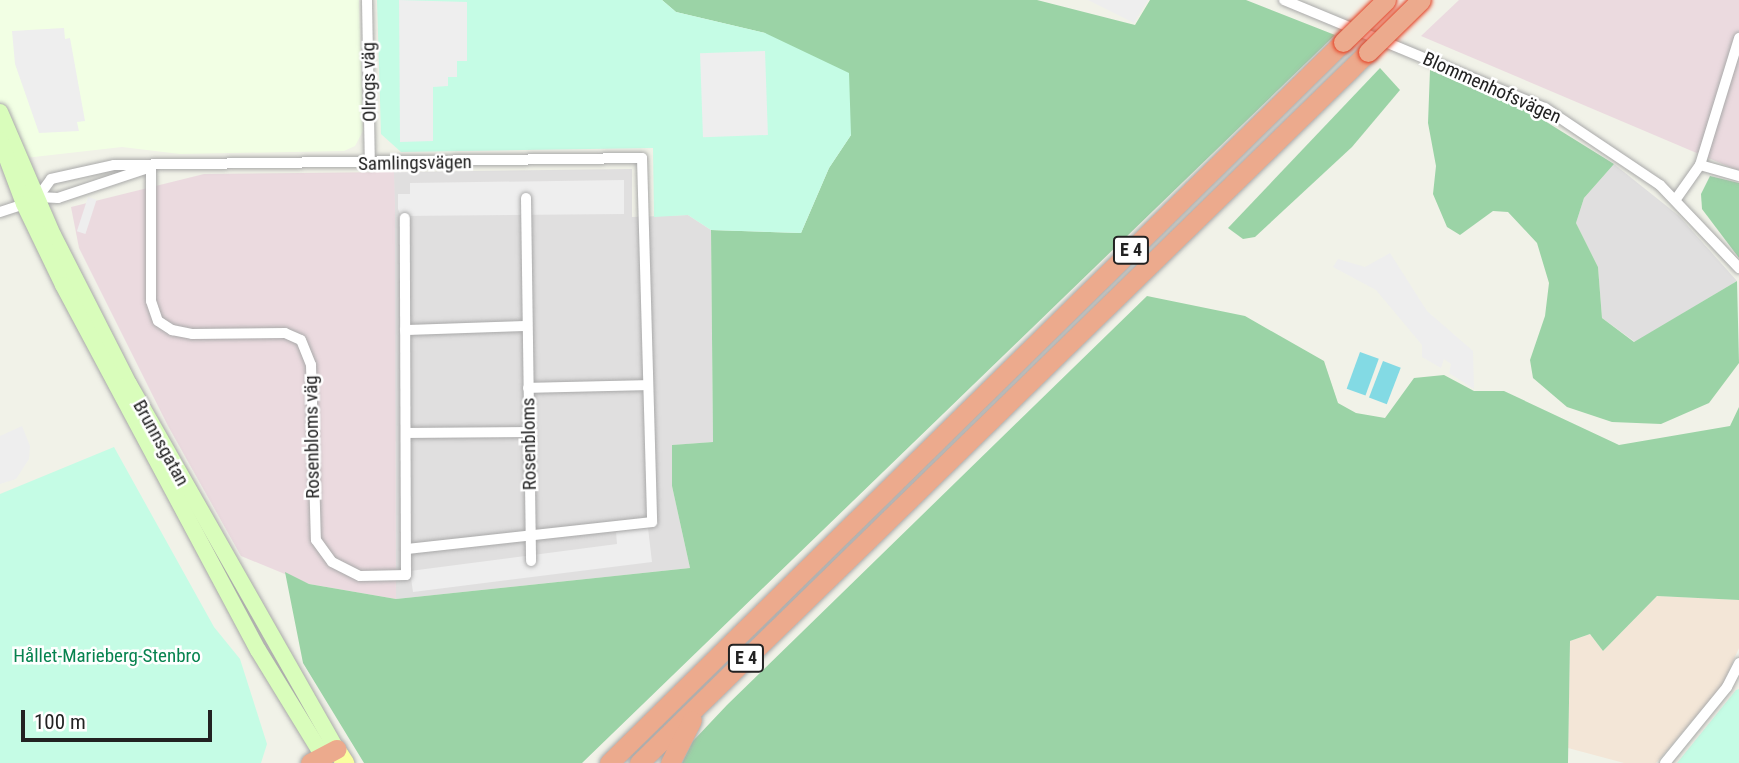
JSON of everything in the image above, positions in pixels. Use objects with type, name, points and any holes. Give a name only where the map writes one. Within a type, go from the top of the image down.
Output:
[{"type":"highway","name":"E 4","points":[[609,763],[1386,0]]},
{"type":"highway","name":"E 4","points":[[639,763],[1421,0]]},
{"type":"highway","points":[[670,763],[704,699]]},
{"type":"main road","name":"Brunnsgatan","points":[[0,112],[31,200]]},
{"type":"main road","name":"Brunnsgatan","points":[[0,140],[258,650],[328,759]]},
{"type":"street","name":"Olrogs väg","points":[[367,0],[370,164]]},
{"type":"street","name":"Blommenhofsvägen","points":[[1284,0],[1545,108],[1641,170],[1676,198],[1739,268]]},
{"type":"street","points":[[1676,198],[1700,165],[1739,38]]},
{"type":"street","name":"Samlingsvägen","points":[[31,200],[51,179],[68,173],[114,165],[151,167],[642,158],[647,385]]},
{"type":"street","points":[[1700,165],[1739,176]]},
{"type":"street","name":"Samlingsvägen","points":[[31,200],[58,198],[151,167]]},
{"type":"street","name":"Rosenbloms väg","points":[[151,167],[151,301],[158,321],[172,330],[192,334],[285,333],[302,340],[311,365],[316,540],[331,562],[360,576],[406,575],[405,218]]},
{"type":"street","name":"Rosenbloms","points":[[526,198],[527,432],[531,561]]},
{"type":"street","points":[[0,212],[31,200]]},
{"type":"street","points":[[405,330],[527,326]]},
{"type":"street","points":[[407,549],[652,522],[647,385],[528,387]]},
{"type":"street","points":[[407,433],[527,432]]},
{"type":"street","points":[[1665,763],[1737,667]]},
{"type":"shaded area","points":[[0,0],[359,0],[363,131],[355,146],[344,151],[180,154],[122,147],[25,158],[0,102]]},
{"type":"shaded area","points":[[399,0],[467,2],[467,61],[457,61],[457,77],[448,77],[448,86],[433,87],[433,141],[400,142]]},
{"type":"shaded area","points":[[1088,0],[1148,0],[1134,23]]},
{"type":"shaded area","points":[[1459,0],[1739,0],[1739,171],[1421,36]]},
{"type":"shaded area","points":[[64,28],[65,39],[70,38],[85,121],[77,122],[79,131],[39,133],[15,64],[12,31]]},
{"type":"shaded area","points":[[765,51],[768,135],[703,137],[700,53]]},
{"type":"shaded area","points":[[1614,164],[1679,216],[1737,281],[1635,342],[1602,318],[1598,267],[1576,223],[1584,198]]},
{"type":"shaded area","points":[[632,169],[632,217],[688,215],[711,230],[713,442],[673,445],[672,486],[690,568],[396,599],[394,172]]},
{"type":"shaded area","points":[[394,172],[396,599],[309,584],[241,556],[168,426],[79,248],[71,207],[204,174]]},
{"type":"shaded area","points":[[624,180],[624,214],[401,216],[398,209],[398,194],[410,194],[410,183]]},
{"type":"shaded area","points":[[88,197],[97,200],[85,234],[77,231]]},
{"type":"shaded area","points":[[1390,253],[1427,311],[1473,351],[1474,389],[1449,373],[1451,364],[1444,359],[1441,368],[1422,357],[1422,345],[1376,290],[1333,267],[1338,259],[1365,267]]},
{"type":"shaded area","points":[[1360,352],[1379,359],[1365,395],[1347,389]]},
{"type":"shaded area","points":[[1383,361],[1401,368],[1387,404],[1369,397]]},
{"type":"shaded area","points":[[22,426],[30,446],[29,459],[16,479],[0,484],[0,436]]},
{"type":"shaded area","points":[[648,528],[652,562],[413,592],[410,571],[617,544],[616,532]]},
{"type":"shaded area","points":[[1657,596],[1739,600],[1739,648],[1722,686],[1656,763],[1624,763],[1568,748],[1570,641],[1590,634],[1603,651]]},
{"type":"green space","points":[[377,0],[662,0],[676,12],[765,33],[849,73],[851,135],[829,168],[801,233],[711,230],[688,215],[654,217],[653,148],[401,152],[381,134]]},
{"type":"green space","points":[[662,0],[1037,0],[1135,25],[1150,0],[1246,0],[1335,35],[582,763],[364,763],[303,663],[285,572],[309,584],[396,599],[690,568],[672,486],[672,445],[713,442],[711,230],[801,233],[829,168],[851,135],[765,33],[676,12]]},
{"type":"green space","points":[[1380,68],[1400,90],[1352,147],[1255,237],[1243,239],[1228,228]]},
{"type":"green space","points":[[1430,70],[1532,113],[1614,164],[1584,198],[1576,223],[1598,267],[1602,318],[1634,342],[1737,281],[1739,363],[1709,403],[1661,424],[1612,422],[1567,407],[1533,378],[1530,360],[1545,316],[1549,283],[1537,243],[1508,212],[1493,211],[1460,235],[1447,227],[1433,194],[1436,166],[1428,123]]},
{"type":"green space","points":[[1710,176],[1739,183],[1739,258],[1702,209],[1701,194]]},
{"type":"green space","points":[[1147,296],[1245,316],[1324,361],[1338,403],[1356,413],[1385,418],[1414,378],[1444,375],[1474,391],[1504,391],[1619,445],[1730,426],[1739,407],[1739,600],[1657,596],[1603,651],[1590,634],[1570,641],[1568,763],[682,763],[693,741],[727,705]]},
{"type":"green space","name":"Hållet-Marieberg-Stenbro","points":[[114,447],[214,627],[240,659],[267,744],[261,763],[0,763],[0,494]]},
{"type":"green space","points":[[1739,689],[1739,763],[1677,763],[1736,690]]}]
